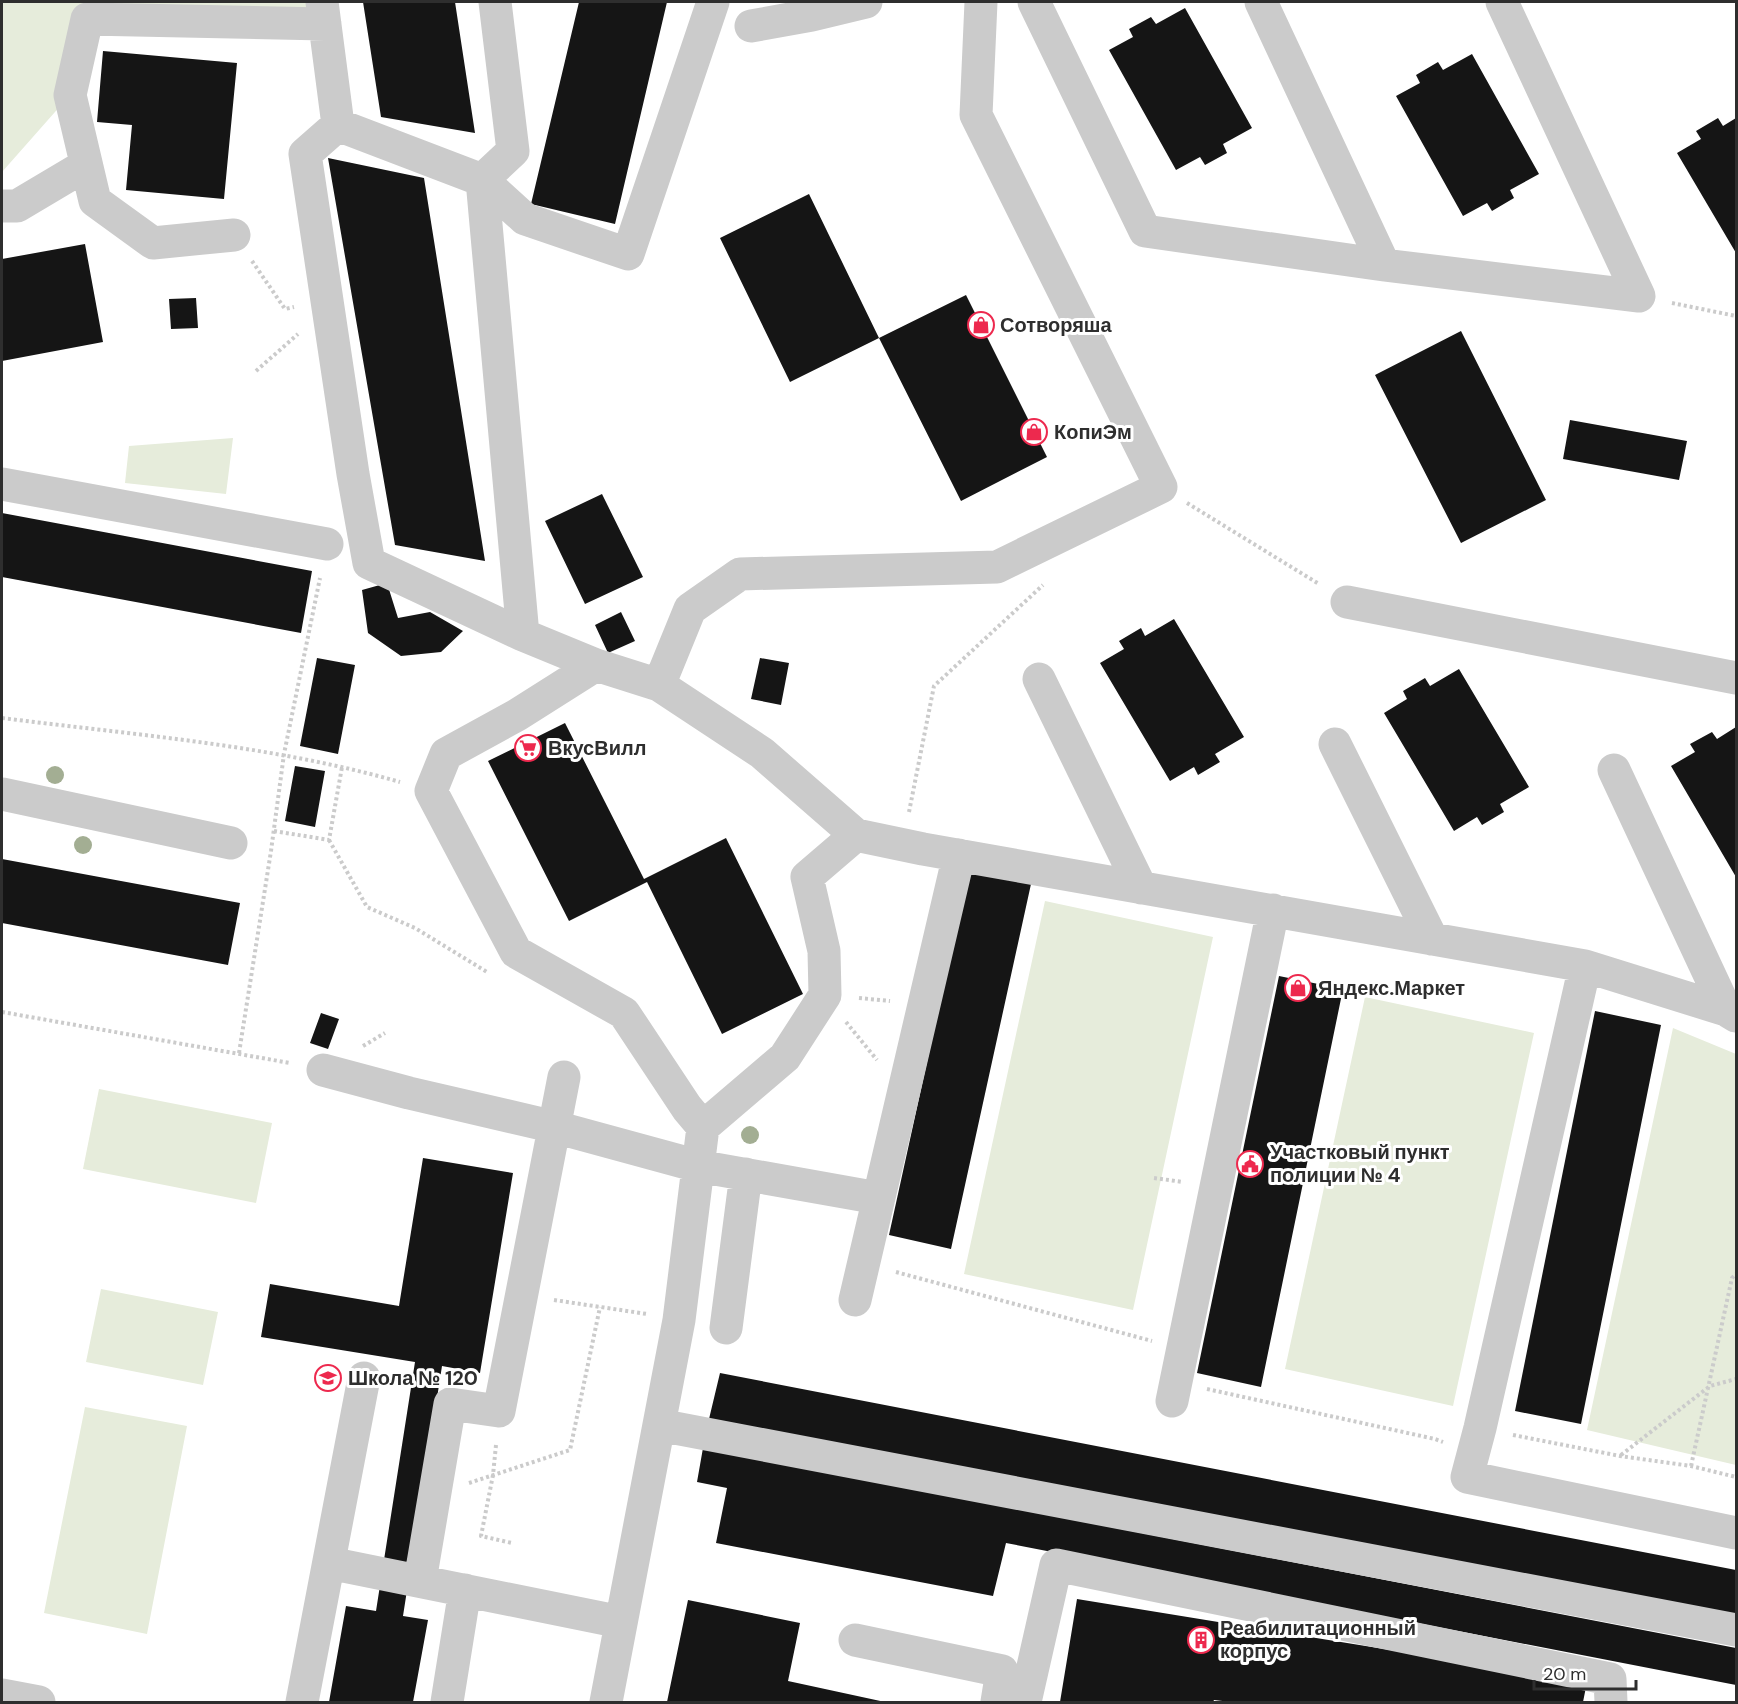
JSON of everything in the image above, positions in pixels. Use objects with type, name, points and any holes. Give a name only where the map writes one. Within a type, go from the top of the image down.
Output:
[{"type":"lane","points":[[482,180],[513,151],[495,2]]},
{"type":"lane","points":[[338,125],[482,180],[525,219],[628,254],[713,2]]},
{"type":"lane","points":[[751,26],[804,8],[866,2]]},
{"type":"lane","points":[[659,685],[690,609],[740,574],[998,567],[1161,487],[976,115],[981,2]]},
{"type":"lane","points":[[1034,2],[1145,231],[1384,265],[1639,297]]},
{"type":"lane","points":[[1261,2],[1384,265]]},
{"type":"lane","points":[[1502,2],[1639,297]]},
{"type":"lane","points":[[234,235],[153,243],[95,201],[70,95],[87,19],[323,13],[338,125]]},
{"type":"lane","points":[[338,125],[305,154],[369,563],[523,635],[596,665],[659,685],[762,753],[856,835],[1584,966],[1731,1013]]},
{"type":"lane","points":[[2,206],[17,206],[86,165]]},
{"type":"lane","points":[[482,180],[523,635]]},
{"type":"lane","points":[[2,484],[327,544]]},
{"type":"lane","points":[[1347,602],[1737,678]]},
{"type":"lane","points":[[596,665],[517,715],[446,754],[431,791],[516,952],[624,1013],[687,1108],[703,1127]]},
{"type":"lane","points":[[1039,679],[1141,888]]},
{"type":"lane","points":[[1335,744],[1432,939]]},
{"type":"lane","points":[[1614,770],[1731,1013]]},
{"type":"lane","points":[[2,794],[231,843]]},
{"type":"lane","points":[[606,1702],[679,1320],[703,1127],[784,1057],[825,995],[824,951],[807,877],[856,835]]},
{"type":"lane","points":[[855,1300],[959,855]]},
{"type":"lane","points":[[1172,1401],[1273,910]]},
{"type":"lane","points":[[1584,966],[1478,1438],[1467,1477],[1737,1533]]},
{"type":"lane","points":[[323,1070],[409,1093],[555,1127],[698,1166],[878,1198]]},
{"type":"lane","points":[[420,1581],[450,1404],[500,1411],[564,1077]]},
{"type":"lane","points":[[726,1328],[746,1174]]},
{"type":"lane","points":[[302,1702],[364,1378]]},
{"type":"lane","points":[[659,1425],[1737,1630]]},
{"type":"lane","points":[[329,1563],[621,1622]]},
{"type":"lane","points":[[1025,1702],[1056,1565],[1610,1679],[1611,1702]]},
{"type":"lane","points":[[447,1702],[465,1590]]},
{"type":"lane","points":[[855,1640],[1002,1671],[997,1702]]},
{"type":"lane","points":[[2,1695],[39,1702]]},
{"type":"path","points":[[234,235],[285,309]]},
{"type":"path","points":[[1639,297],[1737,316]]},
{"type":"path","points":[[256,371],[295,335],[330,321]]},
{"type":"path","points":[[1161,487],[1347,602]]},
{"type":"path","points":[[239,1053],[284,754],[327,544]]},
{"type":"path","points":[[903,844],[934,686],[1047,581]]},
{"type":"path","points":[[2,718],[284,754],[431,791]]},
{"type":"path","points":[[342,767],[329,840],[367,907],[415,928]]},
{"type":"path","points":[[274,831],[329,840]]},
{"type":"path","points":[[825,995],[924,1004]]},
{"type":"path","points":[[825,995],[902,1092]]},
{"type":"path","points":[[2,1012],[323,1070]]},
{"type":"path","points":[[863,1263],[1183,1350],[1190,1385],[1435,1439],[1457,1449],[1478,1438],[1691,1466],[1737,1477]]},
{"type":"path","points":[[1691,1466],[1732,1278],[1737,1274]]},
{"type":"path","points":[[524,1295],[679,1320]]},
{"type":"path","points":[[435,1495],[570,1450],[600,1307]]},
{"type":"path","points":[[1620,1456],[1710,1386],[1737,1379]]},
{"type":"path","points":[[500,1411],[493,1475],[481,1536],[512,1543]]},
{"type":"green space","points":[[2,2],[322,2],[325,24],[87,19],[70,95],[2,172]]},
{"type":"green space","points":[[233,438],[226,494],[125,483],[129,446]]},
{"type":"green space","points":[[1045,901],[1213,937],[1133,1310],[964,1274]]},
{"type":"green space","points":[[1365,997],[1534,1033],[1453,1406],[1285,1369]]},
{"type":"green space","points":[[1673,1028],[1736,1054],[1736,1465],[1587,1430]]},
{"type":"green space","points":[[99,1089],[272,1123],[256,1203],[83,1169]]},
{"type":"green space","points":[[101,1289],[218,1312],[203,1385],[86,1362]]},
{"type":"green space","points":[[85,1407],[187,1426],[147,1634],[44,1613]]},
{"type":"building","points":[[363,2],[455,2],[475,133],[381,117]]},
{"type":"building","points":[[579,2],[667,2],[615,224],[531,204]]},
{"type":"building","points":[[1185,8],[1252,128],[1223,144],[1227,153],[1205,165],[1200,157],[1176,170],[1109,50],[1133,37],[1129,29],[1151,17],[1156,24]]},
{"type":"building","points":[[103,51],[237,63],[224,199],[126,190],[132,125],[97,122]]},
{"type":"building","points":[[1472,54],[1539,174],[1510,190],[1514,198],[1492,211],[1487,203],[1463,216],[1396,96],[1420,83],[1416,75],[1438,62],[1443,70]]},
{"type":"building","points":[[1718,118],[1723,126],[1736,118],[1736,253],[1677,153],[1701,139],[1696,131]]},
{"type":"building","points":[[328,158],[424,178],[485,561],[395,545]]},
{"type":"building","points":[[809,194],[879,338],[790,382],[720,238]]},
{"type":"building","points":[[85,244],[103,342],[2,361],[2,259]]},
{"type":"building","points":[[966,295],[1047,457],[961,501],[879,338]]},
{"type":"building","points":[[196,298],[198,328],[171,329],[169,299]]},
{"type":"building","points":[[1461,331],[1546,500],[1461,543],[1375,375]]},
{"type":"building","points":[[1570,420],[1687,441],[1679,480],[1563,459]]},
{"type":"building","points":[[602,494],[643,577],[585,604],[545,521]]},
{"type":"building","points":[[2,513],[312,571],[301,633],[2,577]]},
{"type":"building","points":[[387,583],[398,618],[430,612],[463,631],[441,652],[401,656],[368,633],[362,590]]},
{"type":"building","points":[[621,612],[635,641],[608,653],[595,625]]},
{"type":"building","points":[[1174,619],[1244,737],[1215,754],[1220,762],[1198,775],[1194,767],[1170,781],[1100,663],[1124,649],[1119,641],[1141,628],[1145,636]]},
{"type":"building","points":[[317,658],[355,665],[338,754],[300,746]]},
{"type":"building","points":[[760,658],[789,663],[781,705],[751,699]]},
{"type":"building","points":[[1459,669],[1529,787],[1500,804],[1504,812],[1482,825],[1477,817],[1454,831],[1384,713],[1407,699],[1403,691],[1425,678],[1430,686]]},
{"type":"building","points":[[565,723],[644,879],[726,838],[803,994],[722,1034],[647,882],[569,921],[488,761]]},
{"type":"building","points":[[1736,727],[1736,877],[1671,766],[1695,752],[1690,744],[1712,732],[1717,739]]},
{"type":"building","points":[[295,766],[325,771],[315,827],[285,821]]},
{"type":"building","points":[[2,859],[240,903],[228,965],[2,923]]},
{"type":"building","points":[[969,871],[1031,884],[951,1249],[889,1235]]},
{"type":"building","points":[[1279,976],[1343,989],[1261,1387],[1197,1373]]},
{"type":"building","points":[[1595,1011],[1661,1025],[1581,1424],[1515,1411]]},
{"type":"building","points":[[321,1013],[339,1019],[328,1049],[310,1043]]},
{"type":"building","points":[[423,1158],[513,1173],[480,1373],[442,1366],[403,1616],[428,1620],[413,1702],[329,1702],[346,1606],[376,1611],[415,1362],[261,1337],[270,1284],[399,1306]]},
{"type":"building","points":[[720,1373],[1736,1570],[1736,1615],[709,1419]]},
{"type":"building","points":[[703,1448],[1736,1648],[1736,1685],[1006,1543],[993,1596],[716,1543],[727,1488],[697,1482]]},
{"type":"building","name":"Реабилитационный корпус","points":[[1077,1599],[1587,1682],[1583,1702],[1231,1702],[1214,1700],[1213,1702],[1060,1702]]},
{"type":"building","points":[[688,1600],[800,1623],[788,1681],[885,1702],[667,1702]]},
{"type":"place","name":"Сотворяша","points":[[981,325]]},
{"type":"place","name":"КопиЭм","points":[[1034,432]]},
{"type":"place","name":"ВкусВилл","points":[[528,748]]},
{"type":"place","name":"Яндекс.Маркет","points":[[1298,988]]},
{"type":"place","name":"Участковый пункт полиции № 4","points":[[1250,1164]]},
{"type":"place","name":"Школа № 120","points":[[328,1378]]},
{"type":"place","name":"Реабилитационный корпус","points":[[1201,1640]]}]
